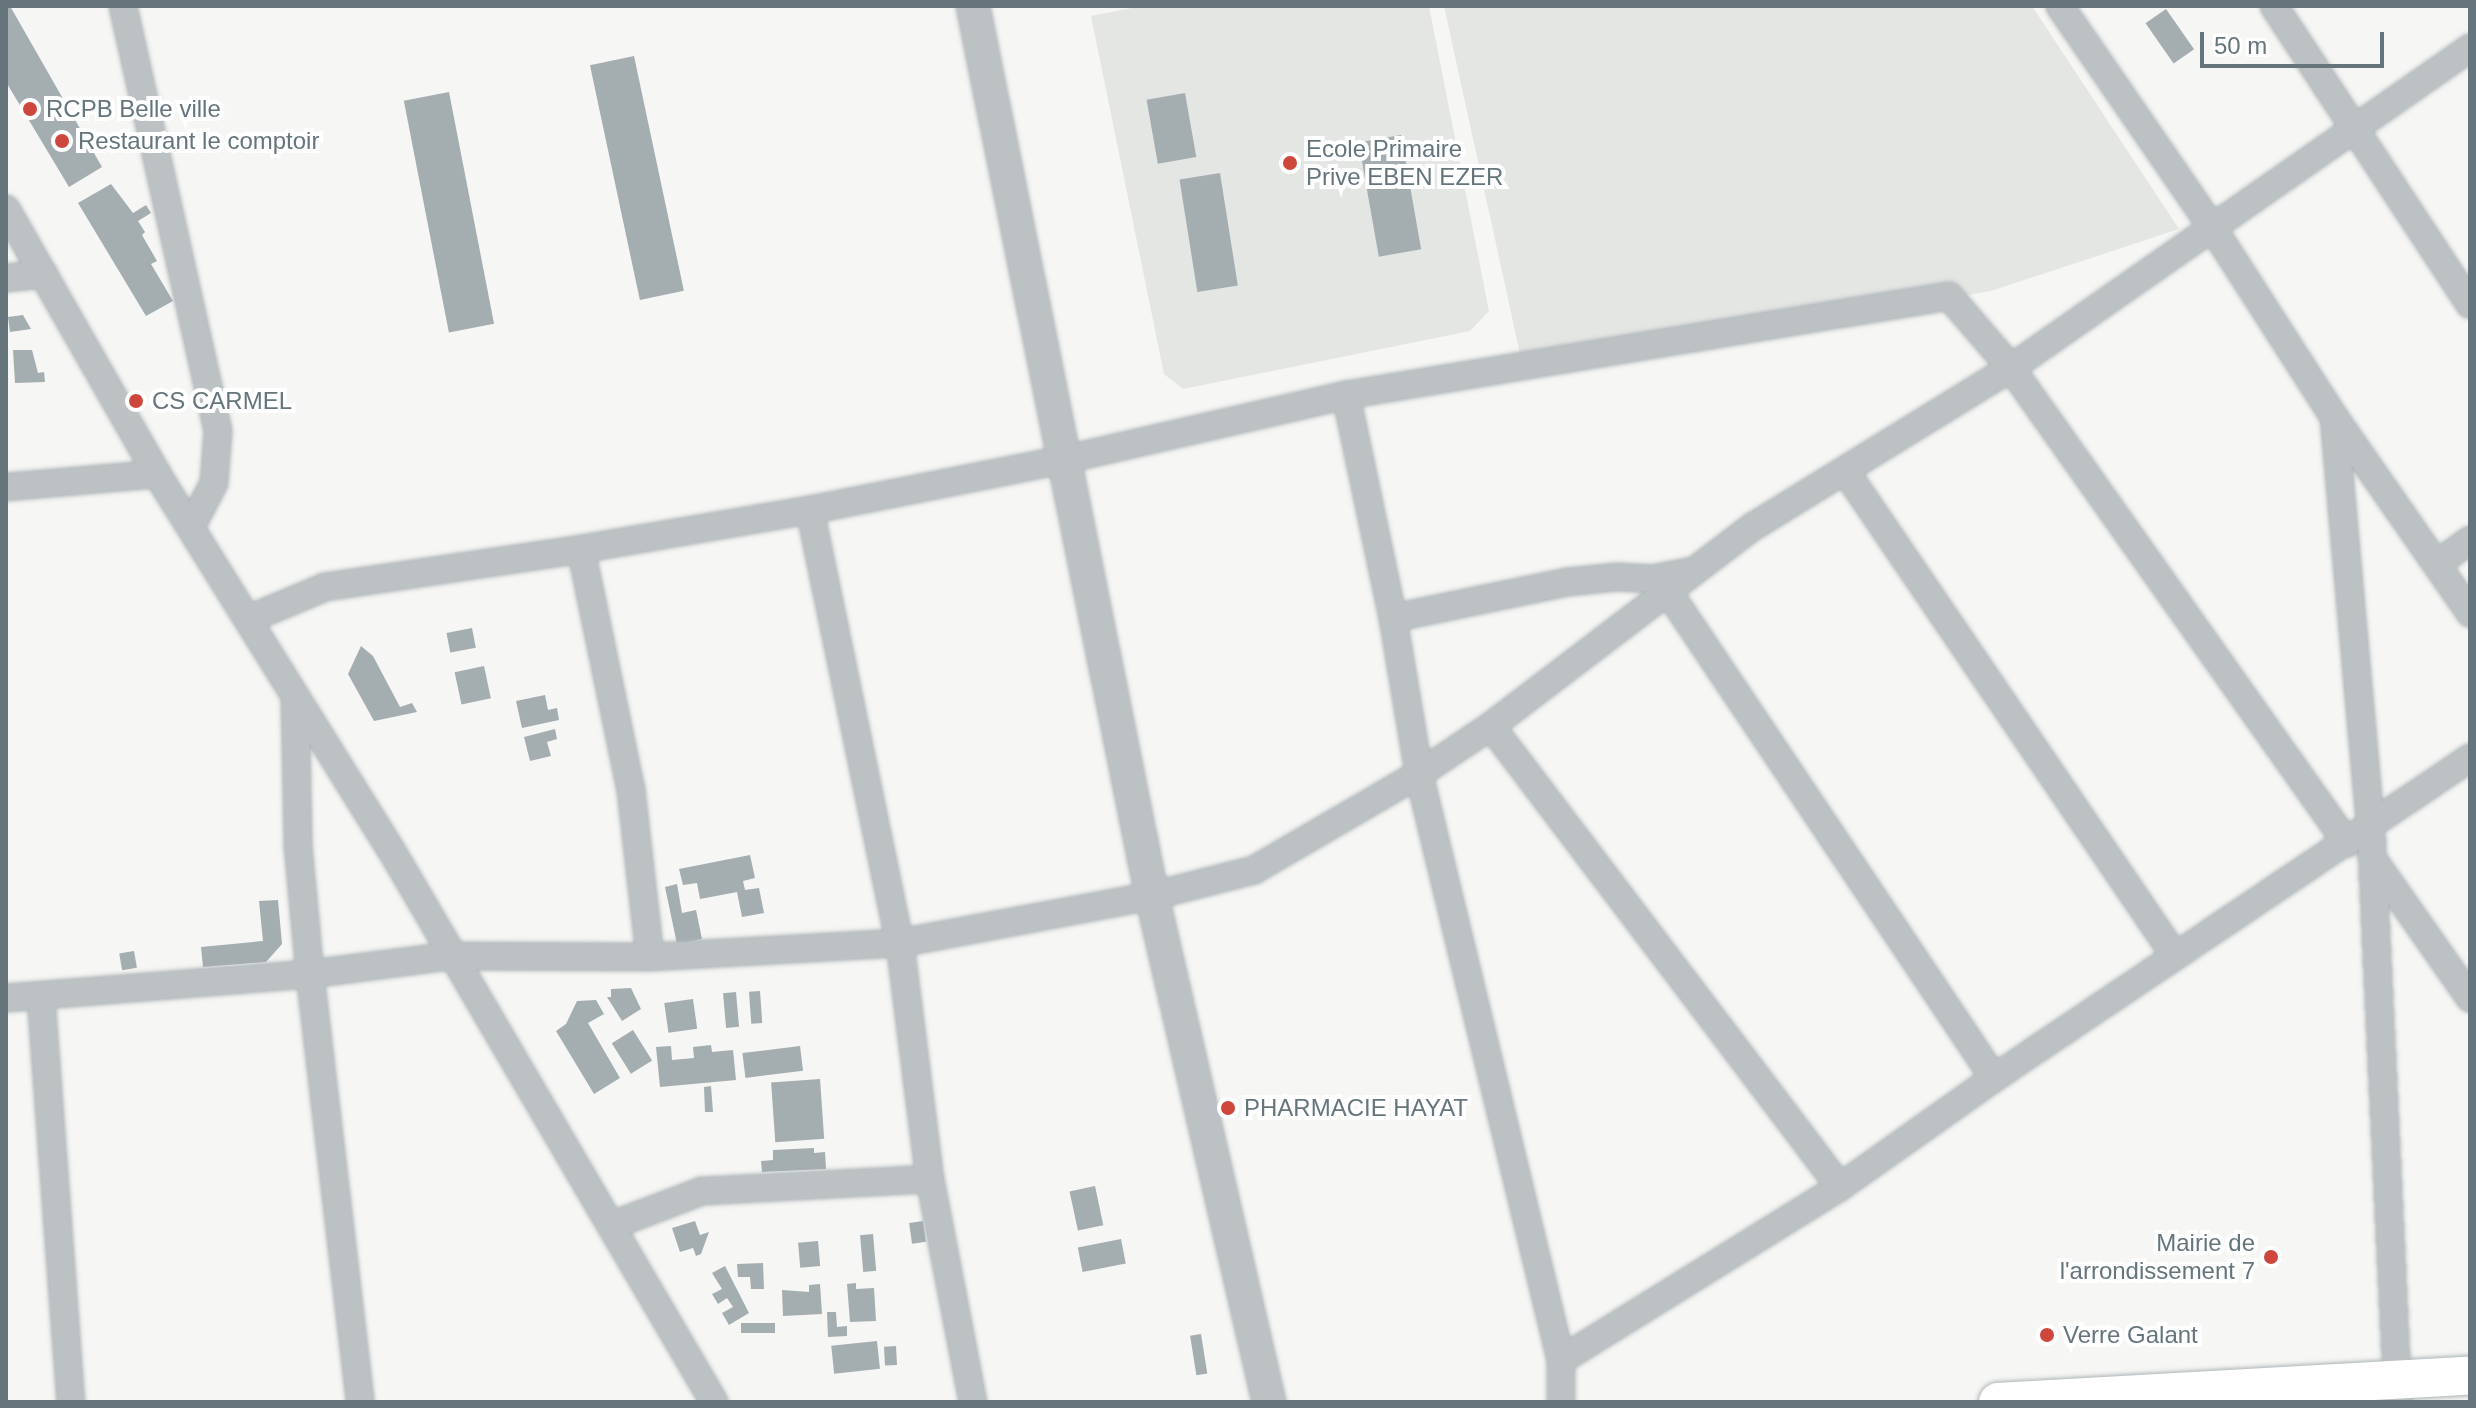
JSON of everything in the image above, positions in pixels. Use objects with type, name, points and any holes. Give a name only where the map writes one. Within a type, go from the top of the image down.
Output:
[{"type":"main road","points":[[1998,1402],[2396,1391],[2470,1376]]},
{"type":"street","points":[[123,6],[218,431],[214,483],[192,525]]},
{"type":"street","points":[[973,6],[1067,459],[1152,896],[1269,1402]]},
{"type":"street","points":[[2060,6],[2212,227],[2334,417],[2470,613]]},
{"type":"street","points":[[2274,6],[2470,304]]},
{"type":"street","points":[[6,998],[310,974],[451,956],[650,957],[900,943],[1152,896],[1254,870],[1419,774],[1491,726],[1754,526],[2011,368],[2470,48]]},
{"type":"street","points":[[6,209],[157,474],[192,525],[390,848],[714,1402]]},
{"type":"street","points":[[6,278],[44,274]]},
{"type":"street","points":[[249,619],[325,587],[581,549],[810,510],[1067,459],[1346,395],[1949,296],[2011,368],[2347,843]]},
{"type":"street","points":[[1346,395],[1393,618],[1419,774],[1561,1360],[1561,1402]]},
{"type":"street","points":[[2334,417],[2371,828],[2396,1391]]},
{"type":"street","points":[[1846,472],[2175,956]]},
{"type":"street","points":[[6,487],[157,474]]},
{"type":"street","points":[[810,510],[900,943],[930,1179],[973,1402]]},
{"type":"street","points":[[2437,564],[2470,540]]},
{"type":"street","points":[[581,549],[631,790],[650,957]]},
{"type":"street","points":[[1393,618],[1567,582],[1617,577],[1652,579],[1696,570]]},
{"type":"street","points":[[1669,593],[1994,1078]]},
{"type":"street","points":[[295,696],[298,845],[360,1402]]},
{"type":"street","points":[[1491,726],[1840,1187]]},
{"type":"street","points":[[1561,1360],[1840,1187],[1994,1078],[2371,828],[2470,758]]},
{"type":"street","points":[[2372,858],[2470,998]]},
{"type":"street","points":[[41,996],[71,1402]]},
{"type":"street","points":[[613,1225],[702,1191],[930,1179]]},
{"type":"shaded area","name":"Ecole Primaire Prive EBEN EZER","points":[[1142,6],[1429,6],[1489,311],[1470,331],[1183,389],[1164,374],[1091,16]]},
{"type":"shaded area","points":[[1444,6],[2032,6],[2179,229],[1991,291],[1524,372]]},
{"type":"building","points":[[6,6],[10,6],[102,167],[69,187],[6,82]]},
{"type":"building","points":[[2166,9],[2194,49],[2174,63],[2146,23]]},
{"type":"building","points":[[634,56],[684,291],[640,300],[590,65]]},
{"type":"building","points":[[449,92],[494,324],[449,332],[404,101]]},
{"type":"building","points":[[1185,93],[1196,157],[1158,164],[1147,100]]},
{"type":"building","points":[[1401,135],[1421,249],[1379,257],[1359,142]]},
{"type":"building","points":[[1220,173],[1238,286],[1197,292],[1180,179]]},
{"type":"building","points":[[111,184],[133,213],[146,205],[151,213],[138,221],[157,261],[151,264],[173,301],[146,316],[78,203]]},
{"type":"building","points":[[23,315],[31,329],[10,332],[8,317]]},
{"type":"building","points":[[13,350],[32,350],[38,373],[44,372],[45,382],[15,383]]},
{"type":"building","points":[[472,628],[476,648],[450,653],[446,633]]},
{"type":"building","points":[[361,646],[373,656],[400,707],[412,703],[417,712],[374,721],[348,674]]},
{"type":"building","points":[[484,666],[491,698],[462,705],[455,672]]},
{"type":"building","points":[[545,695],[548,710],[557,708],[559,720],[522,728],[516,701]]},
{"type":"building","points":[[555,729],[557,739],[547,742],[551,756],[530,761],[524,737]]},
{"type":"building","points":[[750,855],[755,878],[743,881],[745,890],[759,888],[764,913],[742,917],[737,892],[700,899],[697,883],[683,885],[679,869]]},
{"type":"building","points":[[677,884],[682,913],[696,910],[702,939],[677,944],[665,887]]},
{"type":"building","points":[[278,900],[282,944],[266,962],[203,967],[201,947],[263,941],[259,901]]},
{"type":"building","points":[[134,951],[137,968],[122,970],[119,954]]},
{"type":"building","points":[[631,988],[641,1009],[622,1021],[607,997],[611,997],[611,989]]},
{"type":"building","points":[[760,991],[762,1023],[751,1024],[749,992]]},
{"type":"building","points":[[736,992],[739,1027],[726,1028],[723,993]]},
{"type":"building","points":[[693,999],[697,1029],[668,1033],[664,1003]]},
{"type":"building","points":[[596,1000],[604,1014],[588,1023],[620,1078],[594,1094],[556,1031],[566,1024],[577,1001]]},
{"type":"building","points":[[633,1030],[652,1061],[631,1074],[612,1043]]},
{"type":"building","points":[[711,1045],[712,1052],[733,1050],[736,1080],[660,1087],[656,1047],[671,1046],[672,1060],[694,1058],[693,1047]]},
{"type":"building","points":[[800,1046],[803,1071],[745,1078],[742,1053]]},
{"type":"building","points":[[820,1079],[824,1139],[775,1142],[771,1082]]},
{"type":"building","points":[[711,1086],[713,1112],[705,1112],[704,1087]]},
{"type":"building","points":[[814,1148],[814,1153],[825,1152],[826,1169],[762,1172],[761,1161],[773,1160],[773,1150]]},
{"type":"building","points":[[1095,1186],[1103,1225],[1078,1231],[1070,1191]]},
{"type":"building","points":[[695,1221],[700,1235],[709,1232],[701,1254],[696,1256],[693,1248],[680,1252],[672,1228]]},
{"type":"building","points":[[923,1221],[926,1242],[912,1244],[909,1223]]},
{"type":"building","points":[[873,1234],[876,1271],[863,1272],[860,1235]]},
{"type":"building","points":[[1121,1239],[1126,1264],[1083,1272],[1078,1247]]},
{"type":"building","points":[[818,1241],[820,1266],[800,1268],[798,1243]]},
{"type":"building","points":[[763,1263],[764,1289],[751,1289],[750,1277],[738,1277],[737,1264]]},
{"type":"building","points":[[725,1266],[749,1313],[729,1325],[722,1313],[733,1307],[727,1298],[718,1304],[712,1294],[722,1289],[712,1273]]},
{"type":"building","points":[[856,1283],[856,1289],[874,1288],[876,1321],[850,1322],[847,1284]]},
{"type":"building","points":[[820,1284],[822,1314],[783,1316],[782,1290],[809,1292],[809,1285]]},
{"type":"building","points":[[827,1312],[836,1312],[837,1327],[847,1326],[847,1336],[828,1337]]},
{"type":"building","points":[[741,1323],[775,1323],[775,1333],[741,1333]]},
{"type":"building","points":[[1201,1334],[1207,1374],[1196,1375],[1190,1336]]},
{"type":"building","points":[[877,1341],[880,1369],[834,1374],[831,1346]]},
{"type":"building","points":[[896,1346],[897,1365],[885,1366],[884,1347]]},
{"type":"place","name":"RCPB Belle ville","points":[[30,109]]},
{"type":"place","name":"Restaurant le comptoir","points":[[62,141]]},
{"type":"place","name":"Ecole Primaire Prive EBEN EZER","points":[[1290,163]]},
{"type":"place","name":"CS CARMEL","points":[[136,401]]},
{"type":"place","name":"PHARMACIE HAYAT","points":[[1228,1108]]},
{"type":"place","name":"Mairie de l'arrondissement 7","points":[[2271,1257]]},
{"type":"place","name":"Verre Galant","points":[[2047,1335]]}]
